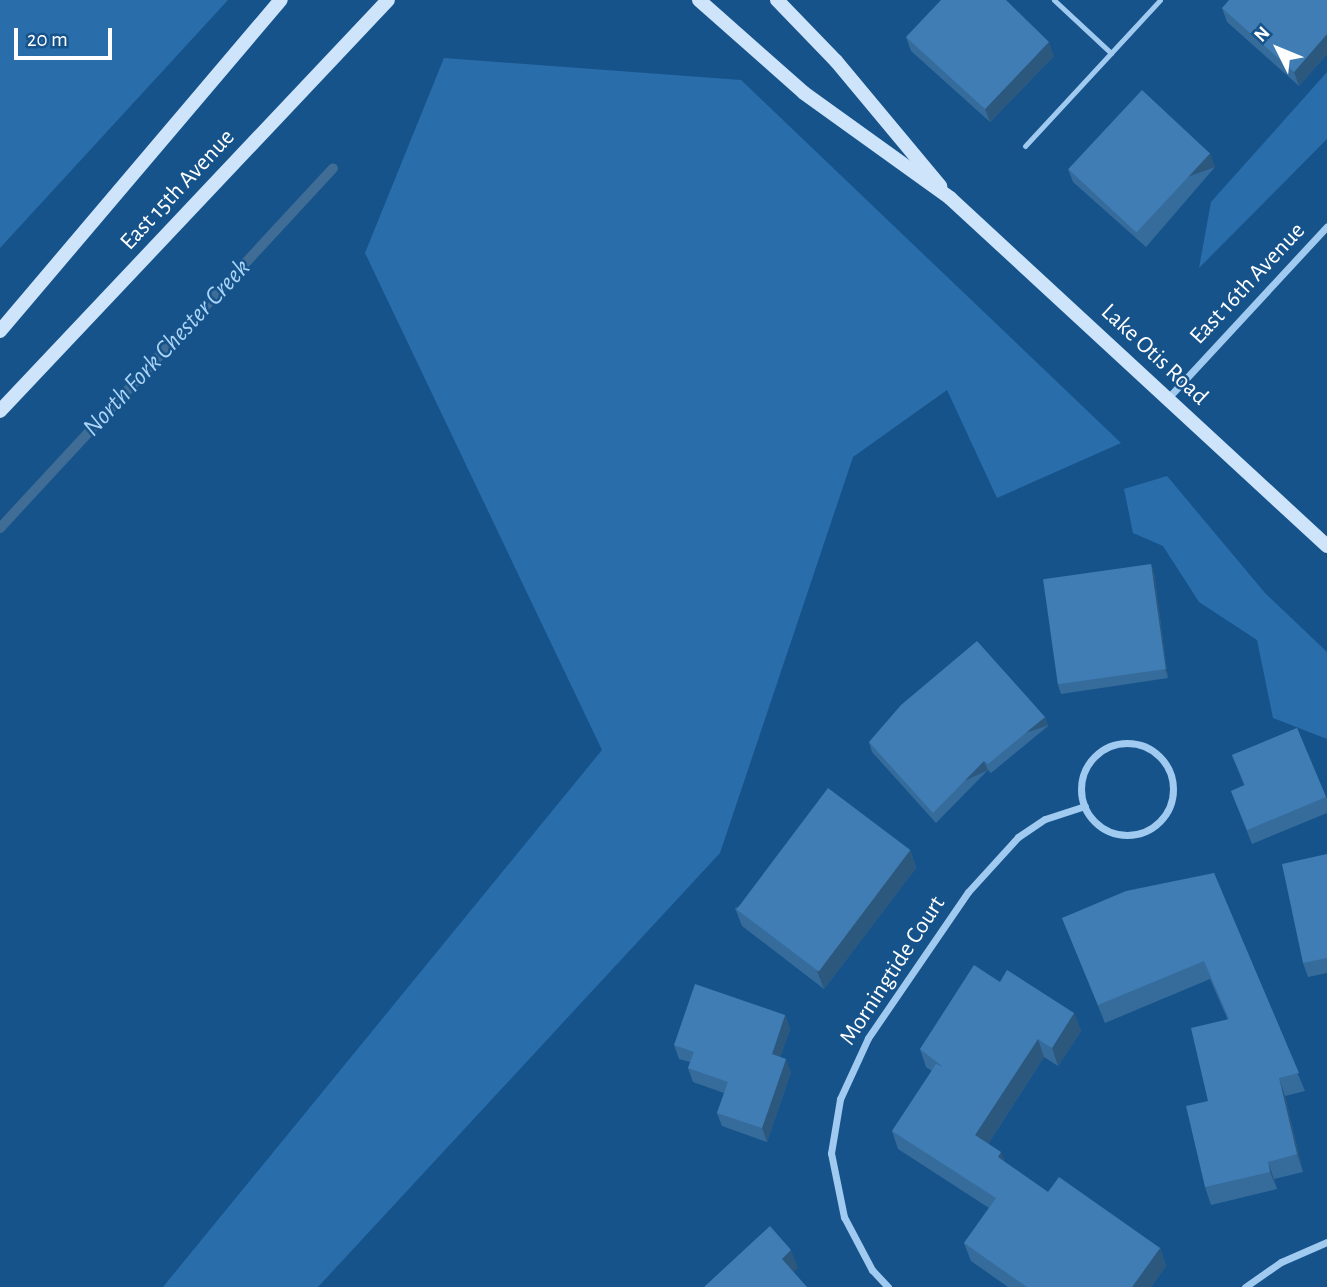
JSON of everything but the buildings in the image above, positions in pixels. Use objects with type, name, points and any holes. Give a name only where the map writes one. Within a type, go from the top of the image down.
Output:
[{"type":"main road","name":"East 15th Avenue","points":[[0,331],[281,0]]},
{"type":"main road","name":"East 15th Avenue","points":[[0,411],[388,0]]},
{"type":"main road","name":"Lake Otis Road","points":[[699,0],[804,93],[950,198],[1327,547]]},
{"type":"main road","name":"Lake Otis Road","points":[[777,0],[836,61],[950,198]]},
{"type":"street","name":"East 16th Avenue","points":[[1168,398],[1327,226]]},
{"type":"street","points":[[1140,745],[1153,751],[1171,775],[1170,806],[1163,819],[1143,832],[1120,835],[1105,830],[1085,806],[1081,792],[1086,771],[1098,753],[1111,746],[1140,745]]},
{"type":"street","name":"Morningtide Court","points":[[888,1287],[872,1270],[844,1217],[831,1153],[840,1099],[867,1038],[968,892],[1018,837],[1045,819],[1085,806]]},
{"type":"street","points":[[1245,1287],[1281,1262],[1327,1242]]},
{"type":"lane","points":[[1054,0],[1111,53]]},
{"type":"lane","points":[[1025,146],[1160,0]]},
{"type":"shaded area","points":[[0,0],[228,0],[0,248]]},
{"type":"shaded area","points":[[444,58],[741,80],[1121,443],[997,498],[947,390],[853,457],[720,853],[318,1287],[163,1287],[602,750],[365,253]]},
{"type":"shaded area","points":[[1327,72],[1327,139],[1199,268],[1211,202]]},
{"type":"shaded area","points":[[1167,476],[1265,593],[1327,652],[1327,739],[1273,718],[1257,640],[1199,602],[1163,546],[1133,533],[1124,489]]},
{"type":"waterway","name":"North Fork Chester Creek","points":[[0,528],[333,169]]}]
